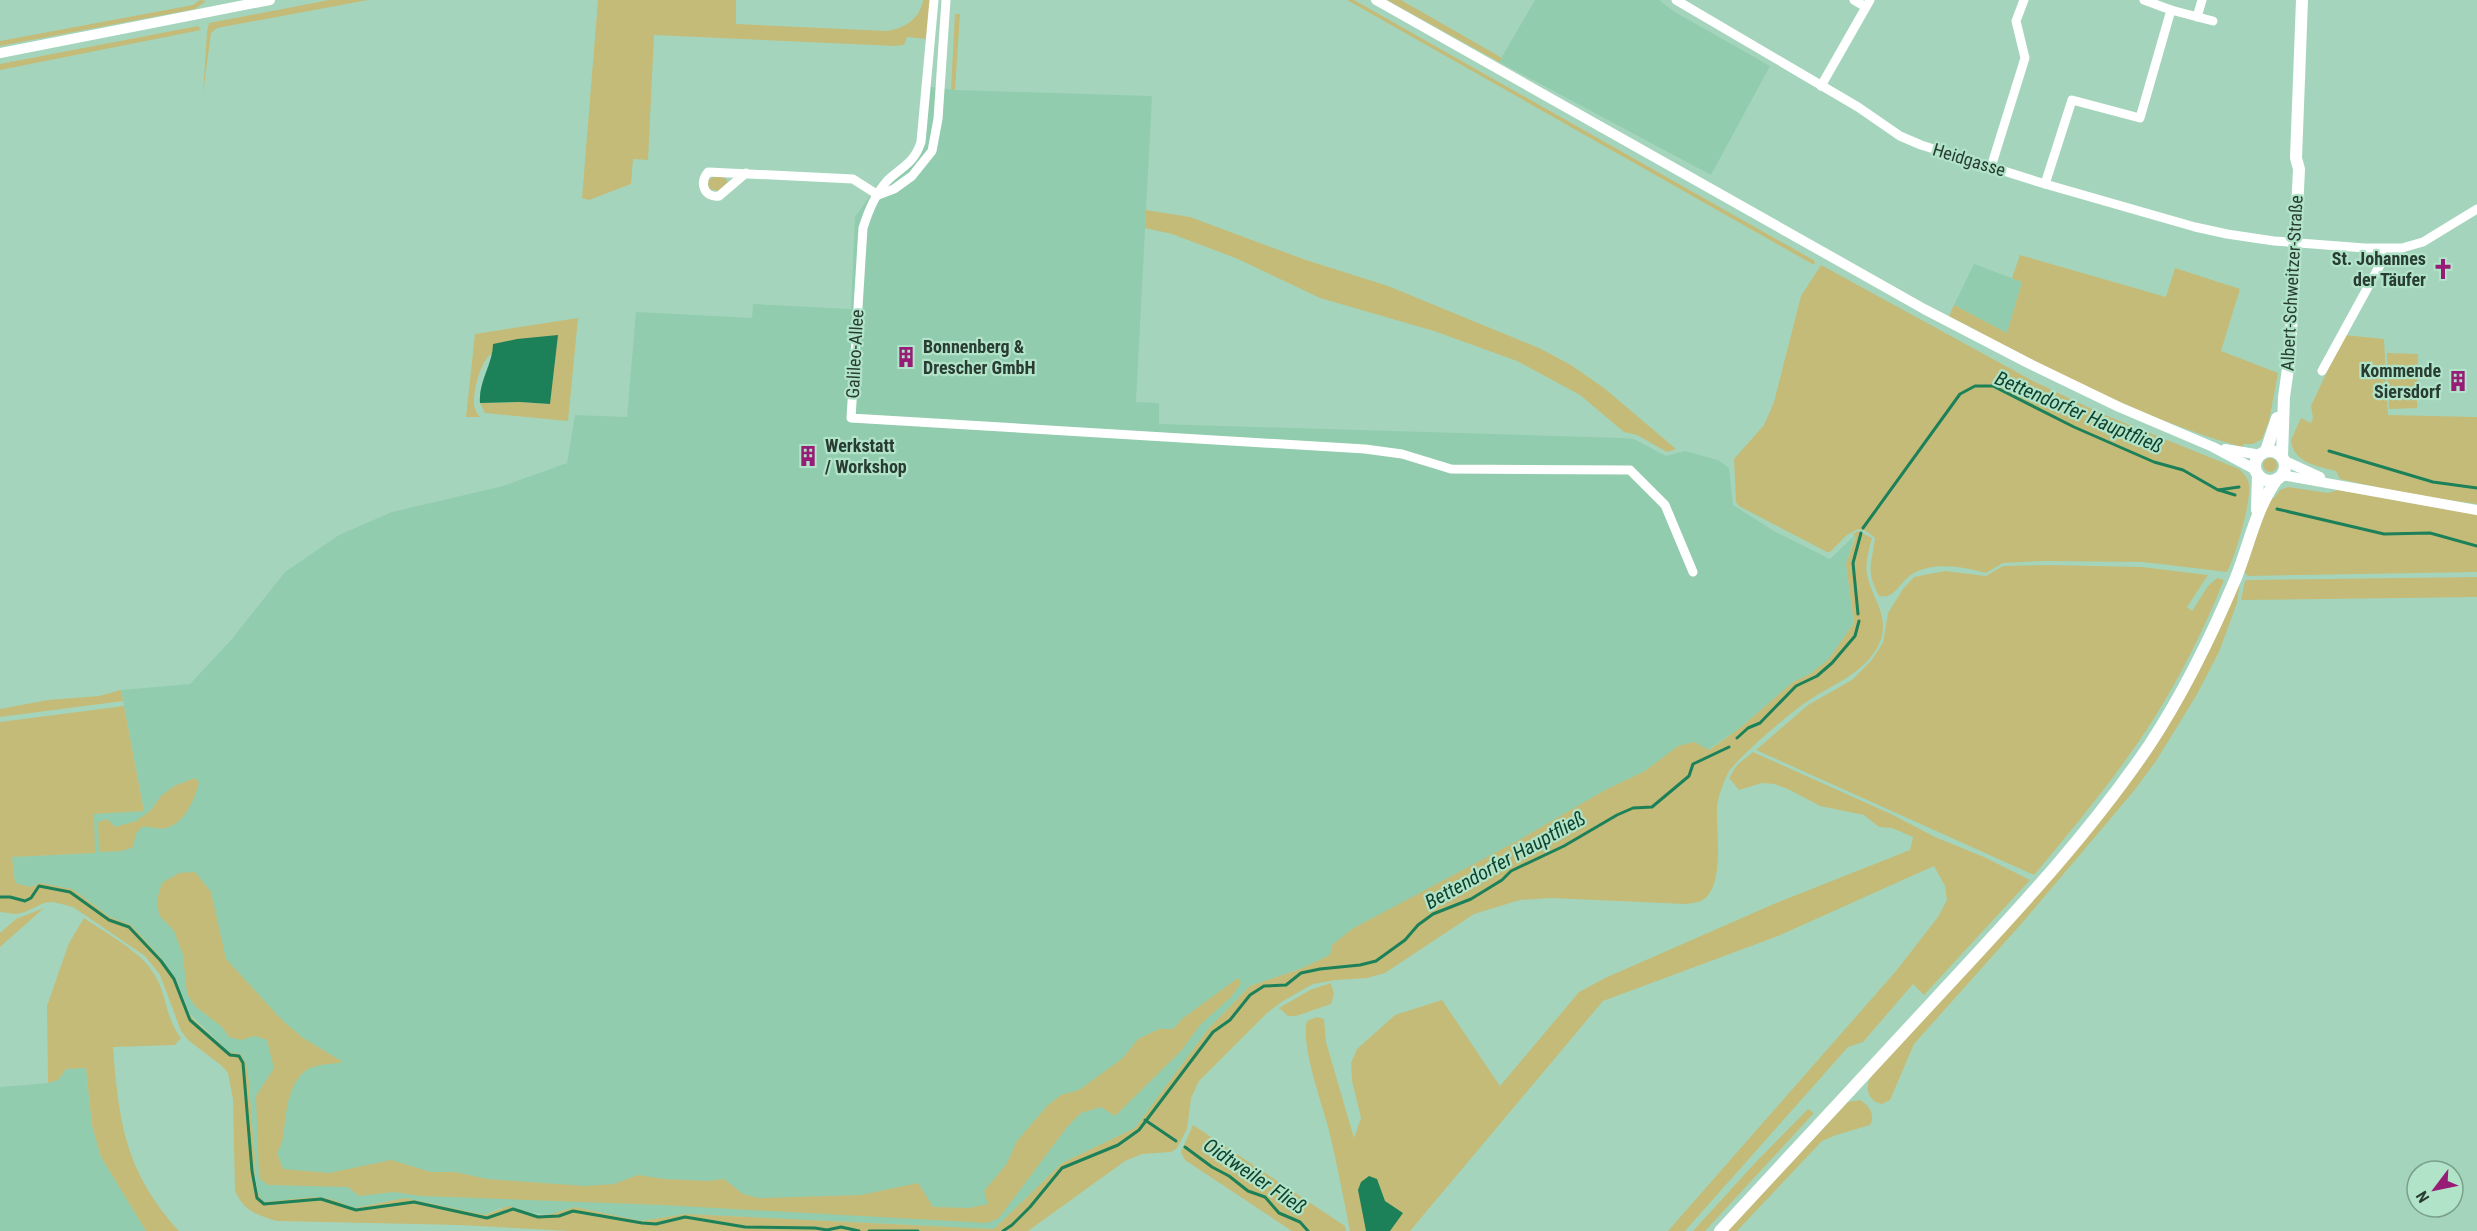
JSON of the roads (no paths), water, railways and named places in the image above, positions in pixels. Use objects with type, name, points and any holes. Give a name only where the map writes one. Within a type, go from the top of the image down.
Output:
[{"type":"main road","name":"Albert-Schweitzer-Straße","points":[[2299,169],[2296,159],[2302,0]]},
{"type":"main road","name":"Albert-Schweitzer-Straße","points":[[2283,459],[2284,397],[2290,354],[2299,169],[2304,154],[2310,0]]},
{"type":"main road","name":"Albert-Schweitzer-Straße","points":[[2263,453],[2284,397]]},
{"type":"main road","points":[[1720,1231],[2041,883],[2101,810],[2150,744],[2186,684],[2236,577],[2256,519],[2285,468],[2283,459],[2273,451],[2263,453],[2256,463],[2256,519]]},
{"type":"main road","points":[[2257,473],[2267,481],[2280,477]]},
{"type":"street","points":[[0,53],[270,0]]},
{"type":"street","name":"Galileo-Allee","points":[[934,0],[921,142],[915,157],[904,169],[886,182],[869,209],[863,228],[851,418],[1365,449],[1402,454],[1451,469],[1630,470],[1665,505],[1693,572]]},
{"type":"street","points":[[746,173],[853,179],[878,195],[894,189],[912,176],[932,151],[938,119],[946,0]]},
{"type":"street","points":[[1376,0],[1914,304],[2119,407],[2213,447],[2257,473]]},
{"type":"street","name":"Heidgasse","points":[[1676,0],[1858,107],[1900,135],[1921,145],[2045,184],[2216,232],[2294,242],[2382,249],[2403,248],[2423,243],[2477,209]]},
{"type":"street","points":[[1821,86],[1868,4],[1854,0]]},
{"type":"street","points":[[1991,167],[2025,58],[2016,21],[2024,0]]},
{"type":"street","points":[[2142,0],[2214,21]]},
{"type":"street","points":[[2197,17],[2202,0]]},
{"type":"street","points":[[2045,184],[2072,100],[2140,118],[2171,10]]},
{"type":"street","points":[[2322,371],[2380,265],[2382,249]]},
{"type":"street","points":[[2213,447],[2263,453]]},
{"type":"street","points":[[2283,459],[2337,484]]},
{"type":"street","points":[[2280,477],[2337,484],[2477,510]]},
{"type":"waterway","name":"Bettendorfer Hauptfließ","points":[[1863,528],[1960,394],[1975,386],[1993,386],[2074,427],[2154,462],[2183,470],[2218,490],[2239,487]]},
{"type":"waterway","name":"Bettendorfer Hauptfließ","points":[[2329,451],[2433,482],[2477,488]]},
{"type":"waterway","name":"Bettendorfer Hauptfließ","points":[[2219,490],[2235,495]]},
{"type":"waterway","points":[[2277,509],[2384,534],[2430,533],[2477,546]]},
{"type":"waterway","name":"Bettendorfer Hauptfließ","points":[[1858,614],[1853,563],[1861,533]]},
{"type":"waterway","name":"Bettendorfer Hauptfließ","points":[[1737,738],[1748,728],[1760,723],[1796,686],[1817,676],[1832,663],[1855,636],[1859,621]]},
{"type":"waterway","name":"Bettendorfer Hauptfließ","points":[[1003,1231],[1030,1207],[1062,1168],[1118,1145],[1139,1130],[1213,1032],[1230,1020],[1250,995],[1264,986],[1286,985],[1301,973],[1376,961],[1405,940],[1418,925],[1433,914],[1471,899],[1502,880],[1511,871],[1564,846],[1617,815],[1633,808],[1652,807],[1689,776],[1693,764],[1729,747]]},
{"type":"waterway","points":[[0,897],[25,901],[31,898],[39,886],[70,892],[109,920],[129,927],[161,961],[174,979],[190,1020],[230,1055],[239,1056],[243,1063],[252,1171],[257,1198],[264,1204],[321,1199],[356,1210],[414,1202],[487,1218],[513,1209],[538,1217],[559,1216],[573,1211],[656,1224],[685,1217],[745,1227],[827,1230],[841,1227],[859,1231]]},
{"type":"waterway","name":"Oidtweiler Fließ","points":[[1145,1120],[1176,1141]]},
{"type":"waterway","name":"Oidtweiler Fließ","points":[[1185,1147],[1248,1191],[1265,1197],[1279,1213],[1300,1222],[1308,1231]]},
{"type":"waterway","points":[[869,1231],[918,1231]]},
{"type":"place","name":"St. Johannes der Täufer","points":[[2443,269]]},
{"type":"place","name":"Bonnenberg & Drescher GmbH","points":[[906,357]]},
{"type":"place","name":"Kommende Siersdorf","points":[[2458,381]]},
{"type":"place","name":"Werkstatt / Workshop","points":[[808,456]]}]
